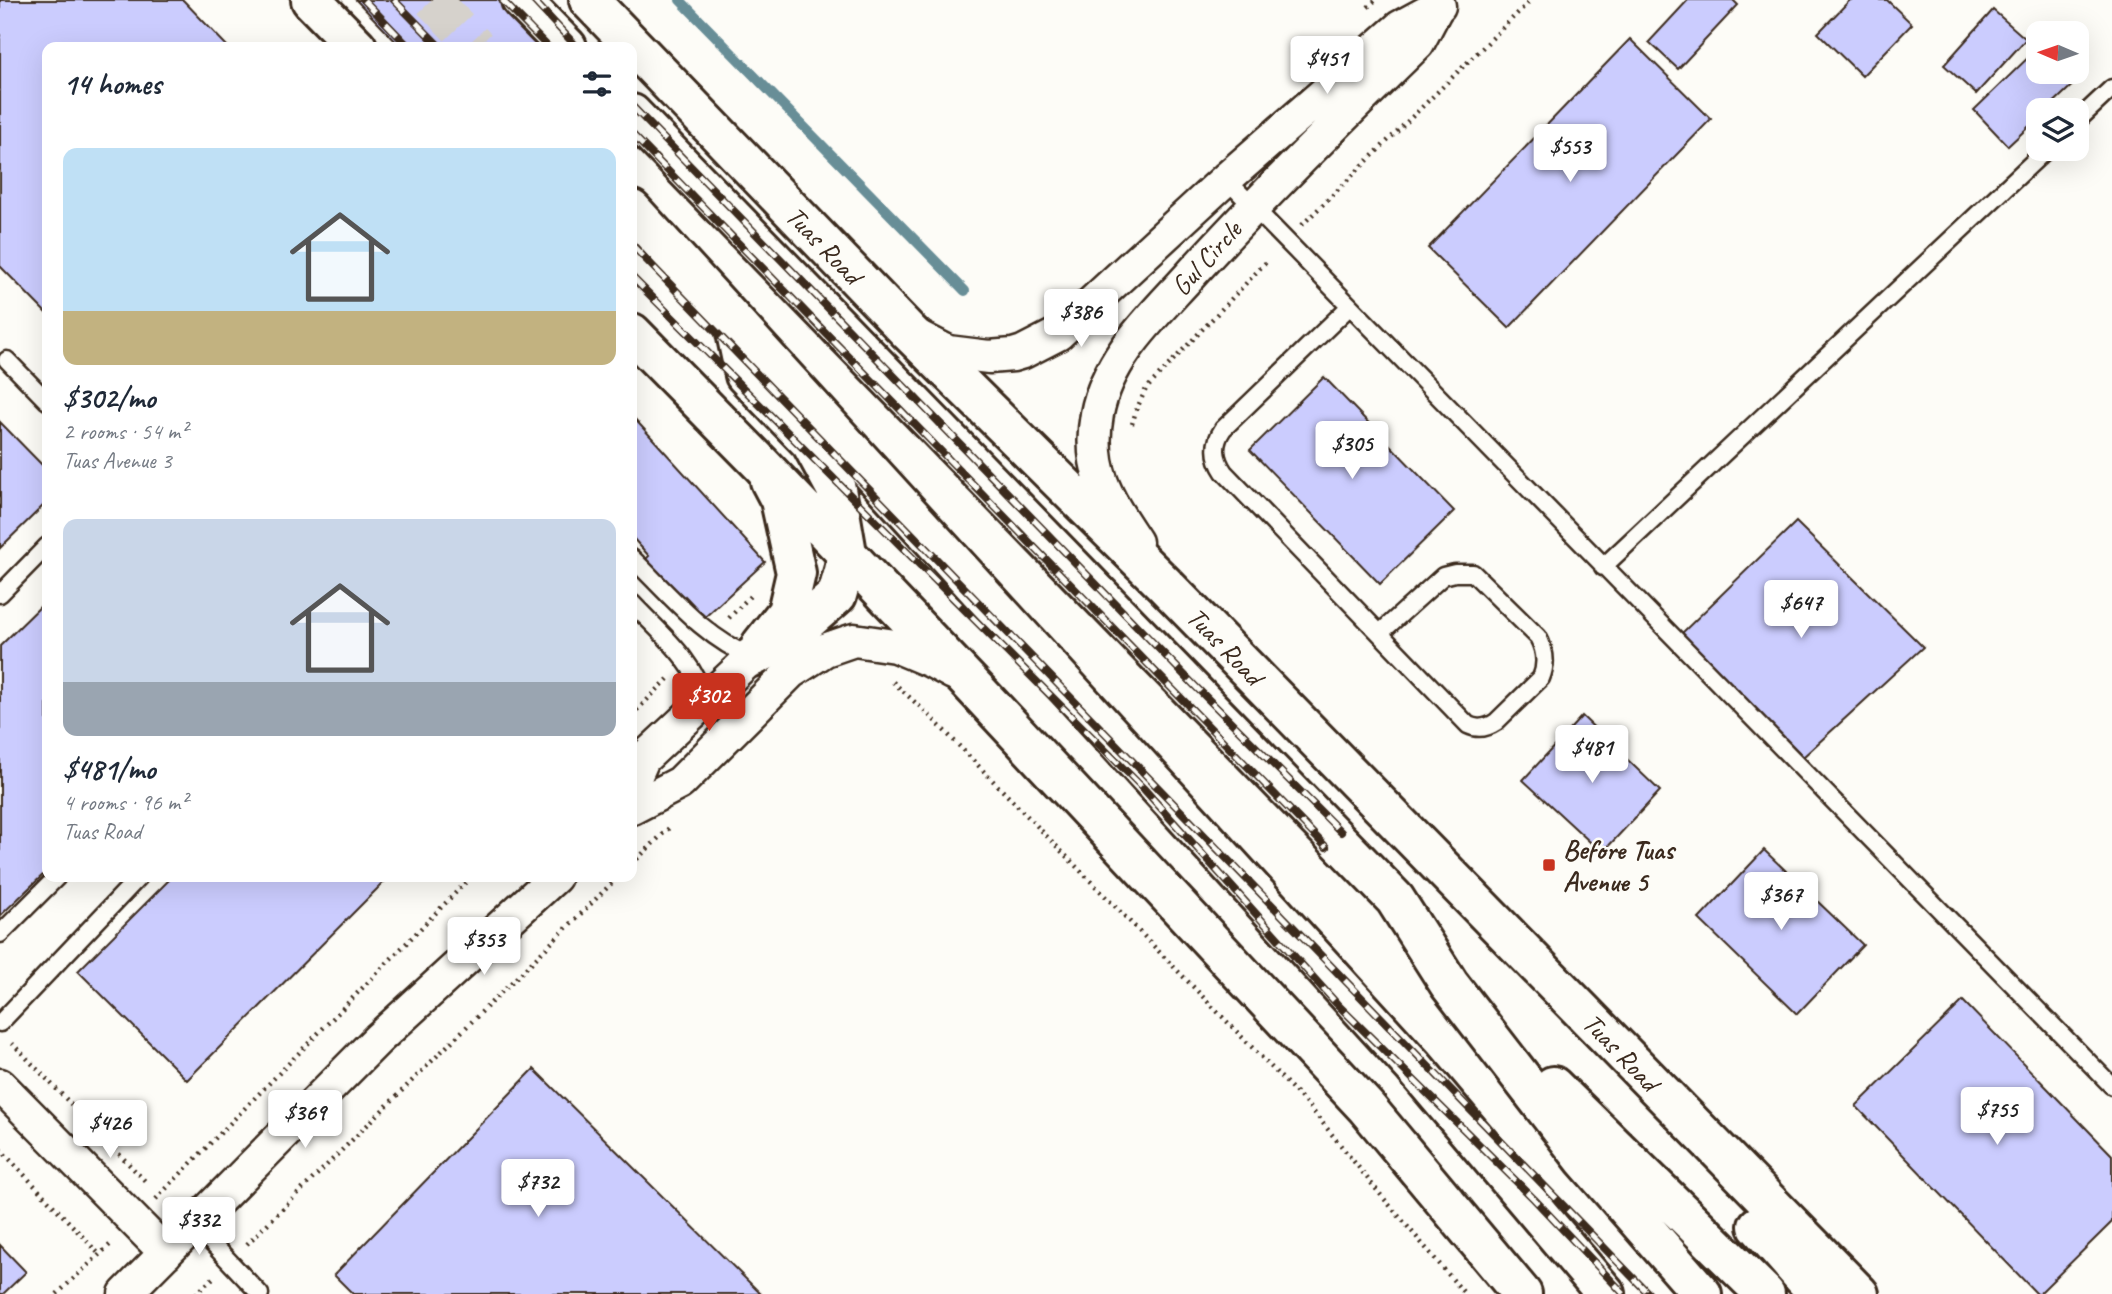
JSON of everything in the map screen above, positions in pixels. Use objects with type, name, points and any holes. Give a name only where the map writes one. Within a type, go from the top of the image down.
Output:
[{"type":"main road","points":[[311,0],[352,42]]},
{"type":"main road","points":[[521,0],[562,42]]},
{"type":"main road","name":"Tuas Road","points":[[589,0],[629,42]]},
{"type":"main road","name":"Tuas Road","points":[[637,50],[909,332],[1164,584],[1859,1294]]},
{"type":"main road","name":"Tuas Road","points":[[637,119],[1395,900],[1449,984],[1584,1159],[1702,1294]]},
{"type":"main road","points":[[637,215],[1414,1067],[1605,1294]]},
{"type":"main road","points":[[733,321],[745,375],[811,443],[836,489],[846,553],[837,595],[783,642],[752,657]]},
{"type":"main road","points":[[637,338],[970,682],[1366,1107],[1522,1294]]},
{"type":"main road","points":[[752,657],[787,612],[796,573],[780,500],[761,464]]},
{"type":"main road","name":"Tuas Road","points":[[1449,984],[1765,1294]]},
{"type":"main road","points":[[1601,1031],[1670,1128],[1818,1294]]},
{"type":"street","name":"Gul Circle","points":[[909,332],[948,352],[989,357],[1013,355],[1044,343],[1058,334],[1226,179],[1400,27],[1441,4]]},
{"type":"street","name":"Gul Circle","points":[[1164,584],[1107,498],[1099,477],[1096,457],[1098,413],[1104,390],[1115,366],[1130,342],[1252,208],[1418,43],[1441,4]]},
{"type":"street","points":[[637,805],[680,783],[791,672],[825,650],[854,640],[895,646],[970,682]]},
{"type":"street","points":[[637,773],[643,759],[752,657]]},
{"type":"street","points":[[125,1294],[378,1039],[550,882]]},
{"type":"street","points":[[0,1085],[166,1253]]},
{"type":"lane","points":[[2089,110],[2112,88]]},
{"type":"lane","points":[[1603,567],[2034,161]]},
{"type":"lane","points":[[1226,179],[2112,1086]]},
{"type":"lane","points":[[1350,306],[1223,429],[1216,442],[1216,454],[1224,472],[1465,722],[1476,728],[1490,726],[1541,678],[1544,671],[1544,655],[1538,637],[1473,573],[1443,576],[1380,633]]},
{"type":"lane","points":[[6,360],[42,396]]},
{"type":"lane","points":[[0,594],[42,551]]},
{"type":"lane","points":[[637,563],[712,635],[735,651],[752,657]]},
{"type":"lane","points":[[637,608],[687,660],[701,684],[705,701]]},
{"type":"lane","points":[[1,931],[52,882]]},
{"type":"lane","points":[[0,1023],[134,882]]},
{"type":"lane","points":[[194,1224],[260,1294]]},
{"type":"path","points":[[1132,424],[1146,389],[1286,242],[1531,0]]},
{"type":"path","points":[[892,681],[941,726],[1309,1107],[1465,1294]]},
{"type":"path","points":[[57,1294],[160,1196],[466,882]]},
{"type":"path","points":[[196,1294],[613,882]]},
{"type":"path","points":[[9,1039],[160,1196]]},
{"type":"path","points":[[0,1149],[100,1254]]},
{"type":"building","points":[[0,0],[183,0],[223,42],[42,42],[42,309],[0,266]]},
{"type":"building","points":[[356,0],[509,0],[550,42],[396,42]]},
{"type":"building","points":[[1688,0],[1733,0],[1738,5],[1678,69],[1649,42]]},
{"type":"building","points":[[1850,0],[1887,0],[1912,24],[1862,76],[1818,33]]},
{"type":"building","points":[[1993,10],[2026,39],[1976,94],[1944,65]]},
{"type":"building","points":[[1630,39],[1711,119],[1509,328],[1428,248]]},
{"type":"building","points":[[2026,60],[2026,84],[2074,84],[2059,98],[2026,98],[2026,129],[2008,146],[1974,110]]},
{"type":"building","points":[[1324,377],[1454,511],[1380,584],[1250,450]]},
{"type":"building","points":[[637,421],[765,562],[705,617],[685,596],[679,602],[643,562],[649,556],[637,543]]},
{"type":"building","points":[[0,422],[42,465],[42,507],[0,548]]},
{"type":"building","points":[[1796,522],[1923,647],[1803,757],[1681,634]]},
{"type":"building","points":[[42,605],[42,876],[0,916],[0,646]]},
{"type":"building","points":[[1582,716],[1660,791],[1602,853],[1523,780]]},
{"type":"building","points":[[1764,850],[1863,945],[1797,1014],[1699,919]]},
{"type":"building","points":[[167,882],[384,882],[187,1080],[78,971]]},
{"type":"building","points":[[1963,1001],[2112,1155],[2112,1222],[2039,1294],[1856,1106]]},
{"type":"building","points":[[534,1069],[761,1294],[353,1294],[334,1275]]},
{"type":"building","points":[[0,1245],[26,1272],[3,1294],[0,1294]]},
{"type":"waterway","points":[[680,0],[965,291]]},
{"type":"tunnel","points":[[432,0],[472,42]]},
{"type":"railway","points":[[364,0],[404,42]]},
{"type":"railway","points":[[394,0],[435,42]]},
{"type":"railway","points":[[502,0],[543,42]]},
{"type":"railway","points":[[533,0],[572,42]]},
{"type":"railway","points":[[637,111],[1195,686],[1341,832]]},
{"type":"railway","points":[[637,139],[1326,847]]},
{"type":"railway","points":[[637,250],[1649,1294]]},
{"type":"railway","points":[[637,282],[1143,788],[1337,1004],[1534,1199],[1624,1294]]},
{"type":"place","name":"Before Tuas Avenue 5","points":[[1549,865]]}]
